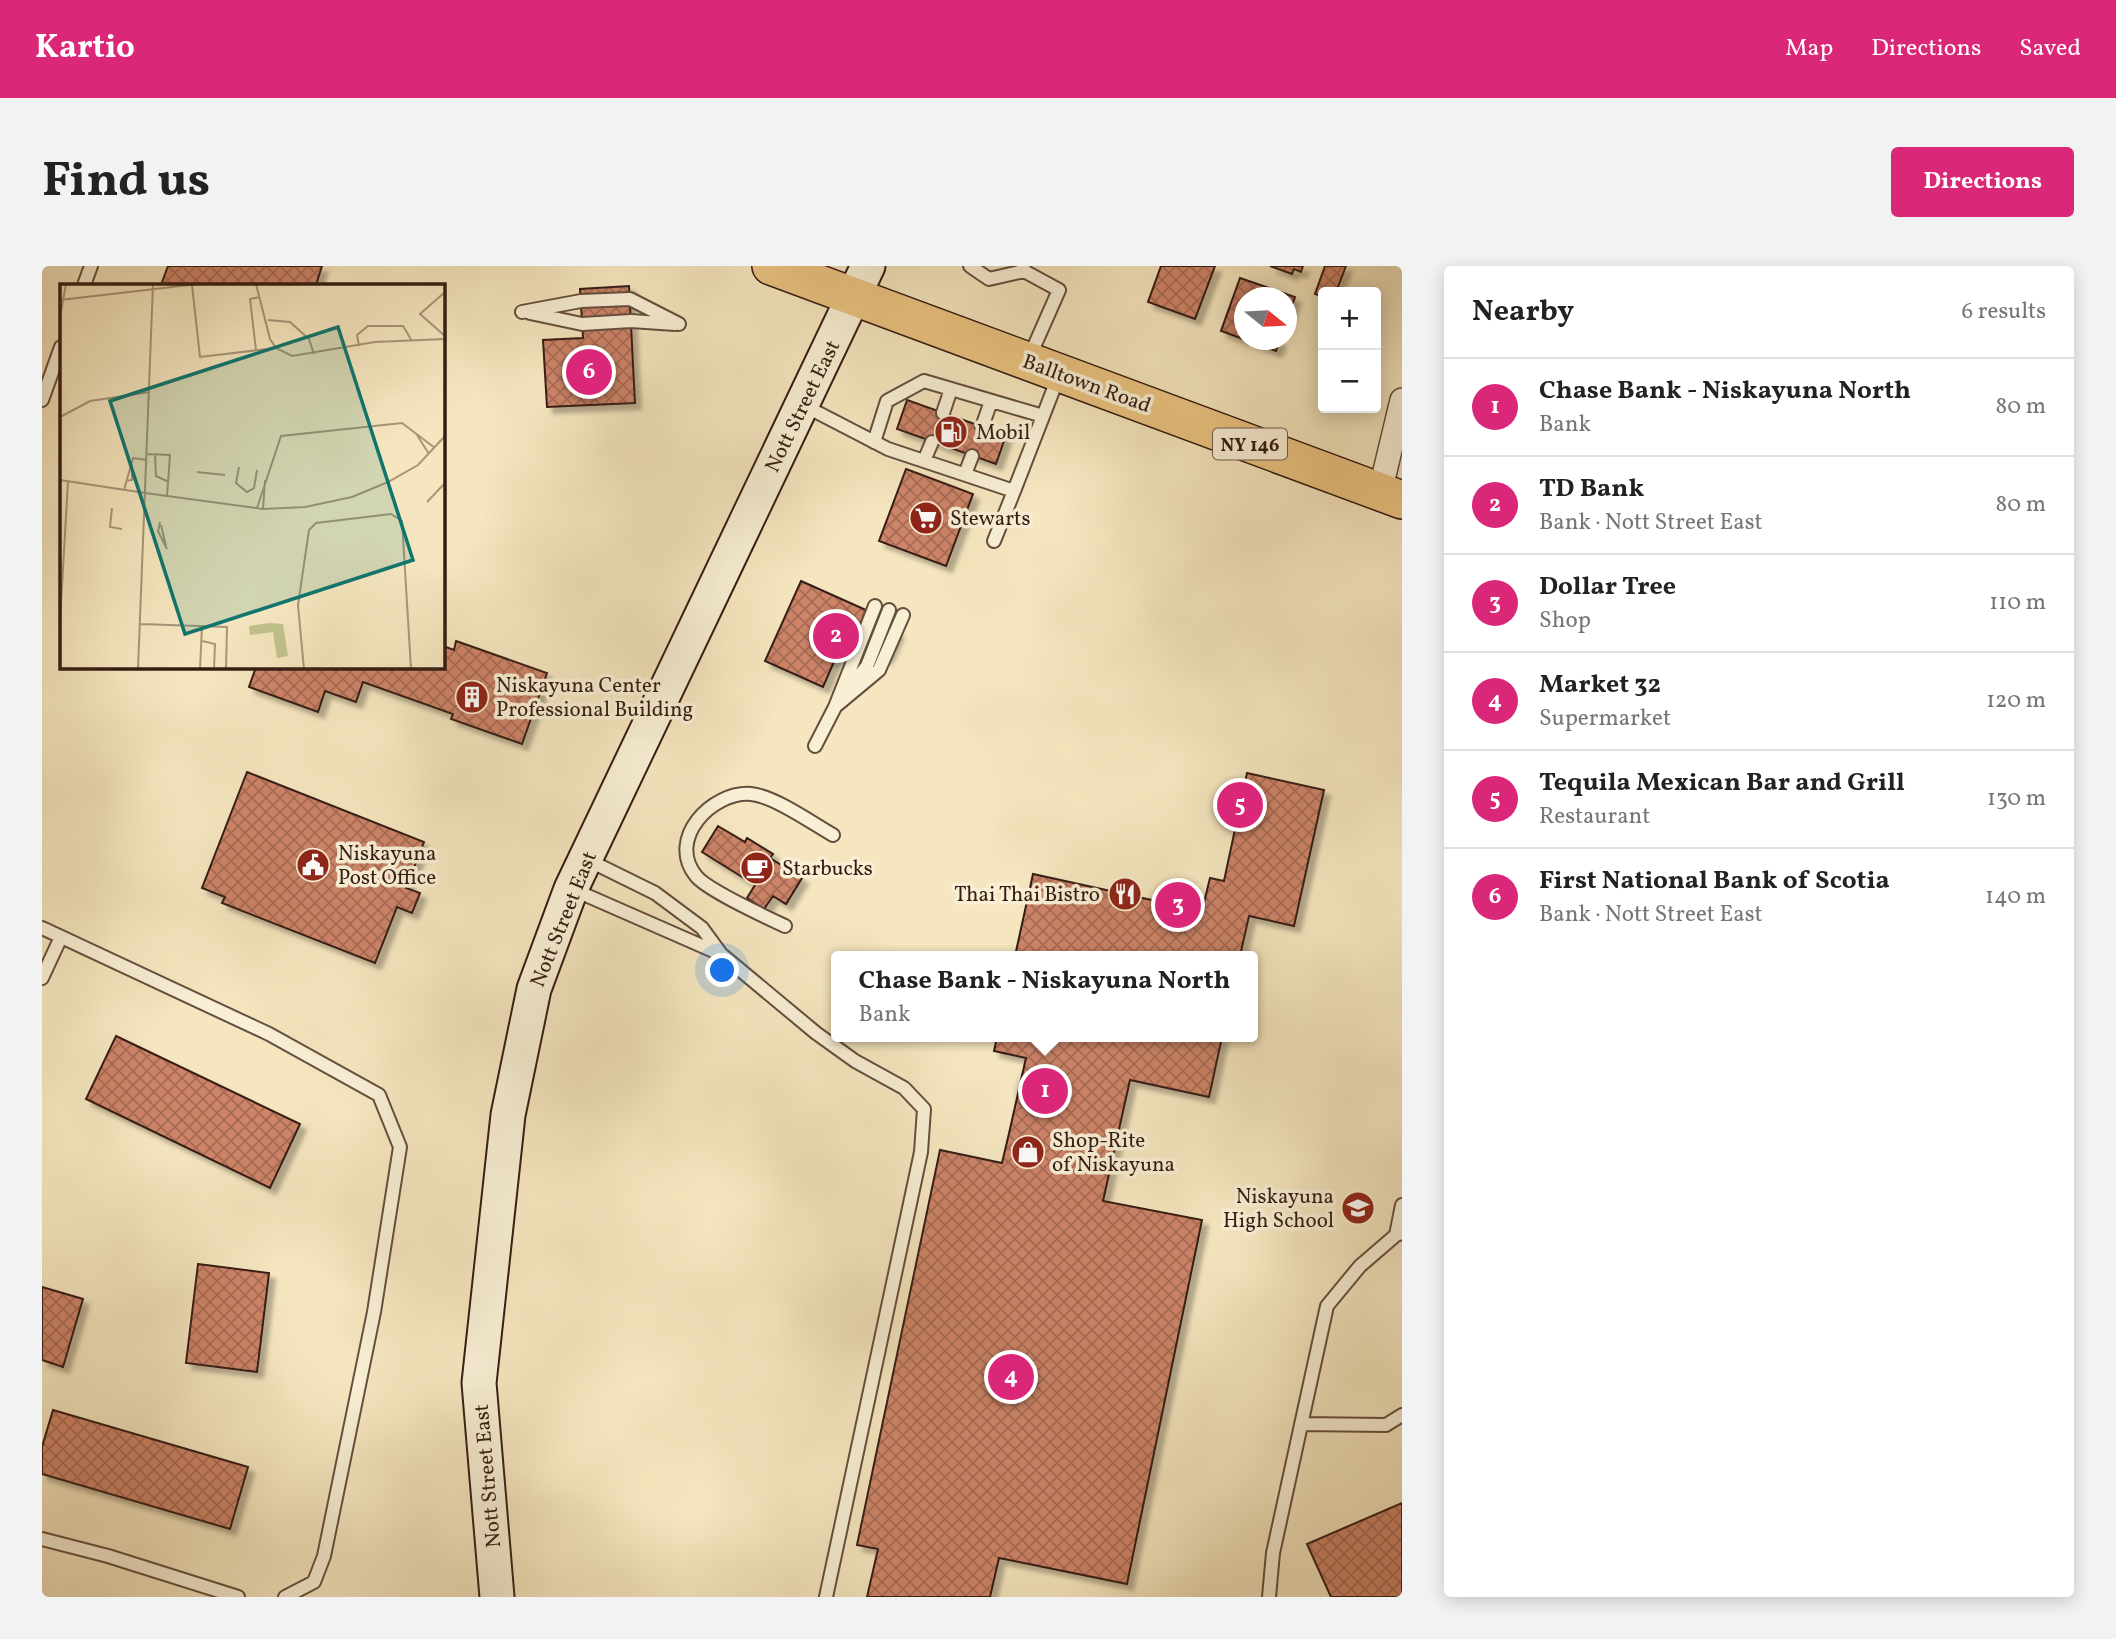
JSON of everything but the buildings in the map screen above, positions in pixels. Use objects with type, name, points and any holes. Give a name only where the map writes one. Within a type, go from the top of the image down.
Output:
[{"type":"main road","name":"Balltown Road","points":[[771,266],[861,281],[1044,367],[1391,496]]},
{"type":"street","name":"Nott Street East","points":[[497,1597],[479,1384],[508,1115],[534,989],[571,888],[861,281]]},
{"type":"street","points":[[1391,496],[1402,400]]},
{"type":"lane","points":[[84,284],[91,266]]},
{"type":"lane","points":[[970,266],[989,279],[1023,268],[1059,290],[1044,367],[1043,416],[995,541]]},
{"type":"lane","points":[[630,299],[679,324],[631,321],[582,324],[522,312],[581,301],[630,299]]},
{"type":"lane","points":[[42,400],[48,367],[60,349]]},
{"type":"lane","points":[[874,442],[887,401],[924,381],[1043,416]]},
{"type":"lane","points":[[943,413],[951,389]]},
{"type":"lane","points":[[982,427],[992,401]]},
{"type":"lane","points":[[803,404],[888,449],[1014,491]]},
{"type":"lane","points":[[923,461],[932,442]]},
{"type":"lane","points":[[965,474],[972,456]]},
{"type":"lane","points":[[815,746],[835,707],[875,606]]},
{"type":"lane","points":[[835,707],[867,666],[889,610]]},
{"type":"lane","points":[[835,707],[879,670],[903,615]]},
{"type":"lane","points":[[785,926],[712,889],[696,876],[687,859],[688,836],[712,804],[732,795],[753,794],[773,800],[833,835]]},
{"type":"lane","points":[[585,859],[655,892],[702,928],[721,954],[816,1033],[855,1061],[904,1088],[924,1109],[920,1153],[826,1597]]},
{"type":"lane","points":[[571,888],[721,954]]},
{"type":"lane","points":[[42,928],[269,1034],[379,1095],[400,1147],[374,1312],[324,1556],[314,1582],[285,1597]]},
{"type":"lane","points":[[42,978],[61,937]]},
{"type":"lane","points":[[1269,1597],[1273,1553],[1327,1306],[1360,1266],[1399,1234],[1402,1205]]},
{"type":"lane","points":[[1301,1424],[1386,1425],[1402,1415]]},
{"type":"lane","points":[[42,1539],[108,1556],[238,1597]]},
{"type":"place","name":"First National Bank of Scotia","points":[[589,372]]},
{"type":"place","name":"Mobil","points":[[951,432]]},
{"type":"place","name":"Stewarts","points":[[926,518]]},
{"type":"place","name":"TD Bank","points":[[836,636]]},
{"type":"place","name":"Niskayuna Center Professional Building","points":[[472,697]]},
{"type":"place","name":"Tequila Mexican Bar and Grill","points":[[1240,805]]},
{"type":"place","name":"Niskayuna Post Office","points":[[313,865]]},
{"type":"place","name":"Starbucks","points":[[757,868]]},
{"type":"place","name":"Thai Thai Bistro","points":[[1125,894]]},
{"type":"place","name":"Dollar Tree","points":[[1178,905]]},
{"type":"place","name":"Chase Bank - Niskayuna North","points":[[1045,1091]]},
{"type":"place","name":"Shop-Rite of Niskayuna","points":[[1028,1152]]},
{"type":"place","name":"Niskayuna High School","points":[[1358,1208]]},
{"type":"place","name":"Market 32","points":[[1011,1377]]}]
